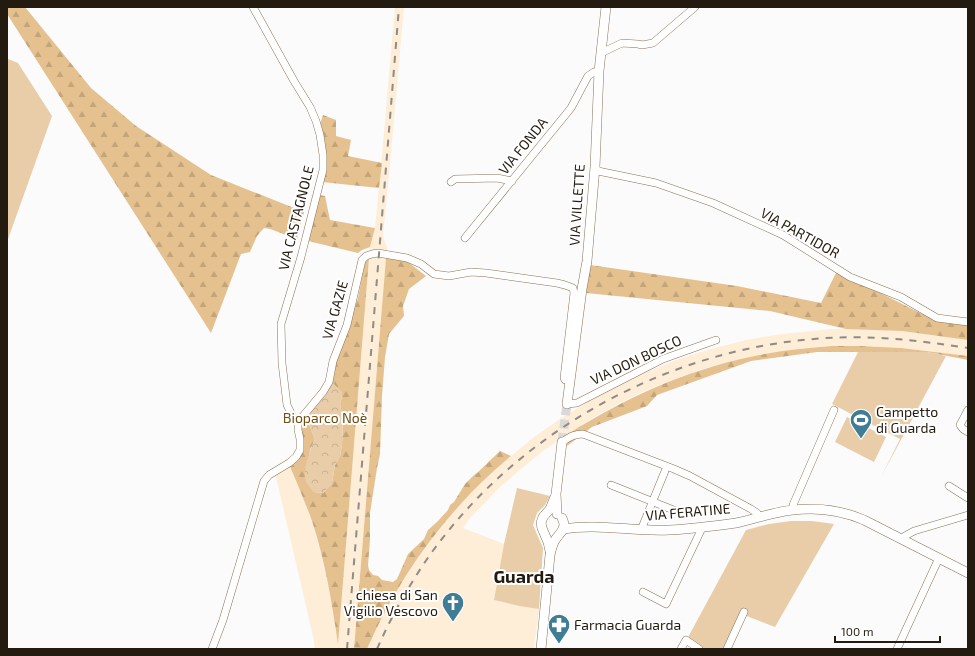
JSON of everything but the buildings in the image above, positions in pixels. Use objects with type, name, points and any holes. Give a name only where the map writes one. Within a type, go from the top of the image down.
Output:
[{"type":"street","name":"VIA CASTAGNOLE","points":[[253,7],[310,107],[316,121],[323,155],[323,170],[281,324],[282,363],[288,405],[293,418],[298,422]]},
{"type":"street","name":"VIA VILLETTE","points":[[567,404],[587,261],[595,167],[599,70],[606,7]]},
{"type":"street","points":[[601,53],[622,43],[642,45],[653,43],[695,7]]},
{"type":"street","name":"VIA FONDA","points":[[465,238],[571,108],[588,76],[599,70]]},
{"type":"street","name":"VIA PARTIDOR","points":[[595,167],[598,171],[656,183],[713,203],[783,236],[850,277],[900,297],[937,318],[968,322]]},
{"type":"street","points":[[451,182],[455,178],[498,178],[512,181]]},
{"type":"street","name":"VIA GAZIE","points":[[298,422],[323,392],[329,382],[333,361],[347,325],[362,260],[366,256],[378,253],[407,258],[421,264],[434,274],[449,276],[471,272],[486,272],[565,284],[573,288],[574,293],[564,378],[565,380],[570,380]]},
{"type":"street","name":"VIA DON BOSCO","points":[[567,404],[576,403],[663,359],[716,340]]},
{"type":"street","points":[[793,510],[792,505],[834,410]]},
{"type":"street","points":[[968,410],[960,426],[968,432]]},
{"type":"street","points":[[212,649],[223,620],[264,481],[269,475],[296,457],[300,450],[298,422]]},
{"type":"street","points":[[550,555],[548,542],[541,522],[550,509],[556,494],[562,442],[576,434],[583,434],[679,471],[751,508],[759,517]]},
{"type":"street","points":[[641,530],[664,471]]},
{"type":"street","points":[[611,485],[676,511]]},
{"type":"street","points":[[948,486],[968,498]]},
{"type":"street","points":[[541,649],[550,555],[564,523],[560,516],[556,494]]},
{"type":"street","name":"VIA FERATINE","points":[[560,516],[568,521],[583,526],[641,530],[669,530],[702,528],[793,510],[815,508],[831,510],[847,513],[864,520],[968,573]]},
{"type":"street","points":[[545,516],[551,513],[560,516]]},
{"type":"street","points":[[902,539],[914,530],[968,515]]},
{"type":"street","name":"VIA FERATINE","points":[[561,532],[583,526]]},
{"type":"street","points":[[644,592],[666,604],[702,528]]},
{"type":"street","points":[[543,531],[551,536],[555,536],[561,532]]},
{"type":"street","points":[[897,649],[939,558]]},
{"type":"street","points":[[727,649],[744,612]]},
{"type":"street","points":[[681,649],[686,640],[700,649]]},
{"type":"shaded area","points":[[395,7],[404,7],[383,236],[387,248],[354,649],[315,649],[274,472],[289,464],[305,503],[321,554],[333,607],[338,641],[370,247],[375,228]]},
{"type":"shaded area","points":[[831,329],[902,331],[968,340],[968,356],[901,348],[860,346],[804,348],[750,357],[709,367],[642,392],[591,419],[543,451],[500,487],[470,518],[463,528],[504,544],[494,600],[539,609],[534,649],[367,649],[390,602],[405,577],[421,552],[458,506],[489,475],[511,456],[557,421],[608,390],[676,360],[746,340],[775,335]]},
{"type":"green space","points":[[7,7],[25,7],[91,88],[136,126],[211,175],[304,212],[297,239],[264,228],[257,236],[250,252],[241,254],[211,333],[7,14]]},
{"type":"green space","points":[[8,59],[18,63],[52,116],[7,242]]},
{"type":"green space","points":[[323,115],[336,120],[336,136],[351,140],[348,156],[382,163],[379,188],[322,182],[320,124]]},
{"type":"green space","points":[[319,195],[325,196],[330,220],[375,228],[370,247],[358,253],[308,241]]},
{"type":"green space","points":[[369,258],[338,644],[328,582],[317,536],[289,464],[296,460],[300,424],[305,415],[315,439],[310,450],[306,481],[314,492],[323,493],[332,483],[335,465],[340,456],[342,445],[343,419],[340,404],[342,397],[331,381],[335,362],[349,328],[358,298],[365,263]]},
{"type":"green space","points":[[386,258],[408,262],[426,276],[409,289],[403,306],[404,316],[389,334],[385,357],[382,396],[380,454],[370,513],[368,565],[369,570],[373,575],[378,576],[382,580],[393,582],[397,579],[408,554],[424,539],[428,530],[448,510],[465,484],[500,451],[511,456],[470,494],[431,540],[396,592],[367,649],[354,649]]},
{"type":"green space","points":[[590,265],[737,286],[821,303],[837,271],[922,314],[968,320],[968,340],[902,331],[846,329],[770,311],[586,293]]},
{"type":"green space","points":[[832,346],[901,348],[968,356],[968,360],[927,352],[817,352],[751,361],[657,395],[647,406],[592,427],[567,446],[568,434],[589,421],[633,398],[678,378],[726,363],[760,355]]},
{"type":"green space","points":[[858,352],[927,352],[946,356],[881,477],[900,439],[832,404]]},
{"type":"green space","name":"Bioparco Noè","points":[[331,381],[342,392],[340,404],[343,418],[342,445],[340,456],[335,465],[332,483],[323,493],[314,492],[306,481],[305,477],[309,454],[315,439],[305,415]]},
{"type":"green space","name":"Campetto di Guarda","points":[[847,417],[886,437],[874,462],[835,442]]},
{"type":"green space","points":[[517,488],[550,496],[545,505],[537,513],[533,525],[543,548],[539,609],[494,600],[504,544]]},
{"type":"green space","points":[[791,521],[812,521],[834,524],[775,627],[744,615],[727,649],[697,649],[686,641],[746,530],[769,524]]},
{"type":"tunnel","points":[[562,442],[567,404]]},
{"type":"railway","points":[[347,649],[399,7]]},
{"type":"railway","points":[[377,649],[395,612],[416,575],[432,552],[468,509],[508,469],[552,435],[600,405],[651,380],[704,360],[758,347],[814,339],[853,337],[910,340],[968,348]]},
{"type":"place","name":"Campetto di Guarda","points":[[861,440]]},
{"type":"place","name":"chiesa di San Vigilio Vescovo","points":[[453,622]]},
{"type":"place","name":"Farmacia Guarda","points":[[559,644]]},
{"type":"district","name":"Guarda","points":[[524,577]]}]
